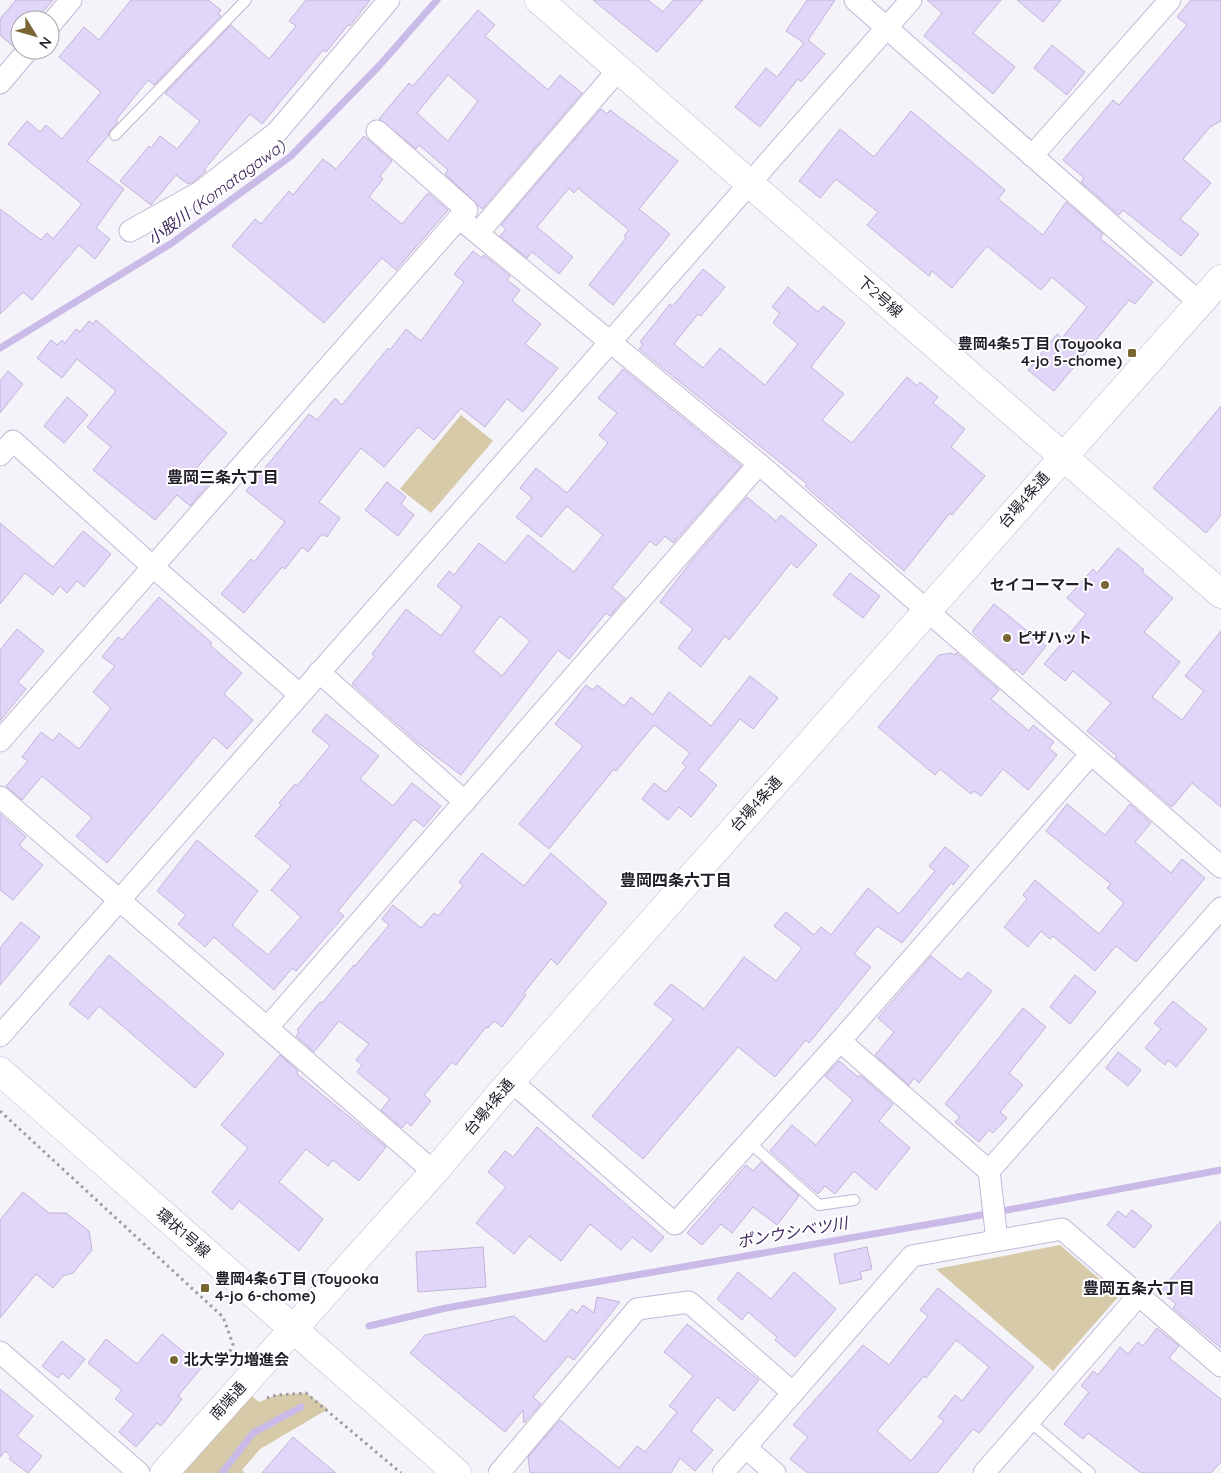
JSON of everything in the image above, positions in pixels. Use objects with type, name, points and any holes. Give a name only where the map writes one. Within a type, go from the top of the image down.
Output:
[{"type":"street","points":[[60,13],[71,0]]},
{"type":"street","points":[[130,231],[200,192],[277,132],[389,0]]},
{"type":"street","name":"下2号線","points":[[539,0],[1221,594]]},
{"type":"street","points":[[855,0],[1200,303]]},
{"type":"street","points":[[0,1036],[120,902],[299,694],[911,0]]},
{"type":"street","points":[[1032,156],[1170,0]]},
{"type":"street","points":[[0,83],[20,60]]},
{"type":"street","points":[[478,234],[619,69]]},
{"type":"street","points":[[0,741],[152,566],[468,210],[377,131]]},
{"type":"street","points":[[459,218],[759,464],[1221,867]]},
{"type":"street","name":"台場4条通","points":[[293,1329],[434,1172],[511,1081],[1221,279]]},
{"type":"street","points":[[0,455],[13,441],[152,566],[299,694]]},
{"type":"street","points":[[267,1028],[759,464]]},
{"type":"street","points":[[319,672],[465,802]]},
{"type":"street","points":[[511,1081],[674,1224],[840,1041],[1091,754]]},
{"type":"street","points":[[0,797],[434,1172]]},
{"type":"street","points":[[990,1180],[1221,908]]},
{"type":"street","points":[[840,1041],[990,1180],[996,1232]]},
{"type":"street","name":"環状1号線","points":[[0,1071],[457,1473]]},
{"type":"street","points":[[723,1473],[912,1256],[996,1232],[1062,1229],[1221,1366]]},
{"type":"street","points":[[984,1473],[1139,1295]]},
{"type":"street","points":[[499,1473],[637,1309],[689,1302],[792,1392]]},
{"type":"street","name":"南端通","points":[[164,1473],[293,1329]]},
{"type":"street","points":[[0,1352],[139,1473]]},
{"type":"street","points":[[745,1447],[775,1473]]},
{"type":"lane","points":[[115,135],[246,0]]},
{"type":"lane","points":[[748,1142],[819,1205],[854,1200]]},
{"type":"lane","points":[[1029,1421],[1090,1473]]},
{"type":"path","points":[[0,1111],[223,1317],[233,1344],[222,1371]]},
{"type":"path","points":[[259,1402],[277,1395],[306,1393],[328,1409],[401,1473]]},
{"type":"shaded area","points":[[461,415],[493,441],[431,513],[400,489]]},
{"type":"shaded area","points":[[1060,1245],[1119,1296],[1053,1371],[936,1269]]},
{"type":"shaded area","points":[[241,1387],[259,1402],[277,1395],[306,1393],[328,1409],[260,1449],[242,1470],[245,1473],[164,1473]]},
{"type":"building","points":[[16,0],[53,0],[44,10],[10,10],[10,44],[0,35],[0,19]]},
{"type":"building","points":[[131,0],[208,0],[221,10],[218,14],[221,16],[154,85],[148,80],[116,120],[118,122],[108,136],[87,161],[124,189],[96,228],[110,239],[95,259],[79,245],[32,300],[23,292],[0,314],[0,209],[41,240],[47,233],[53,239],[82,204],[8,144],[27,121],[40,132],[46,125],[62,139],[101,92],[60,58],[60,56],[84,27],[99,40]]},
{"type":"building","points":[[306,0],[370,0],[350,26],[348,25],[326,52],[323,50],[262,124],[250,114],[204,170],[206,171],[193,182],[188,184],[176,175],[151,205],[120,181],[149,146],[151,148],[160,136],[177,149],[200,121],[165,93],[231,25],[269,59],[296,26],[289,21]]},
{"type":"building","points":[[593,0],[648,0],[663,12],[673,0],[703,0],[657,52]]},
{"type":"building","points":[[807,0],[835,0],[808,40],[825,54],[801,82],[798,79],[760,127],[735,107],[766,68],[777,77],[804,43],[786,31]]},
{"type":"building","points":[[927,0],[1001,0],[973,33],[1015,67],[993,94],[924,36],[942,13]]},
{"type":"building","points":[[1017,0],[1061,0],[1043,22]]},
{"type":"building","points":[[1191,0],[1221,0],[1221,121],[1210,127],[1183,159],[1211,183],[1180,219],[1199,234],[1181,256],[1123,210],[1119,215],[1081,182],[1084,178],[1063,160],[1113,100],[1119,105],[1187,25],[1177,17]]},
{"type":"building","points":[[478,10],[495,25],[485,36],[548,90],[560,75],[582,93],[482,209],[445,174],[448,170],[419,145],[416,149],[379,119],[409,83],[413,86]],"holes":[[[448,75],[478,101],[448,141],[417,113]]]},
{"type":"building","points":[[1052,45],[1085,72],[1067,95],[1034,68]]},
{"type":"building","points":[[601,109],[607,114],[610,110],[678,161],[639,209],[670,234],[613,305],[589,285],[626,238],[624,236],[629,230],[578,188],[574,193],[569,188],[537,227],[573,257],[559,274],[532,252],[527,258],[500,236],[506,229],[501,225]]},
{"type":"building","points":[[911,111],[1005,190],[998,199],[1043,235],[1066,202],[1103,234],[1100,238],[1153,282],[1135,304],[1129,300],[1054,391],[1028,370],[1057,334],[1062,338],[1087,307],[1052,277],[1041,290],[987,246],[952,288],[932,271],[929,276],[867,225],[878,212],[836,179],[820,198],[799,181],[840,129],[874,157]]},
{"type":"building","points":[[364,136],[392,161],[380,176],[383,179],[369,197],[402,224],[428,193],[448,210],[396,270],[382,258],[324,323],[232,246],[255,219],[261,224],[289,191],[293,195],[323,159],[336,169]]},
{"type":"building","points":[[473,251],[482,258],[484,255],[510,276],[507,280],[520,290],[512,301],[541,324],[525,344],[558,368],[523,412],[507,399],[485,427],[461,408],[434,440],[418,427],[384,467],[361,448],[319,502],[340,518],[327,537],[322,534],[308,552],[302,547],[285,569],[282,567],[244,613],[221,594],[251,559],[254,562],[285,522],[246,491],[309,414],[317,420],[335,398],[342,405],[388,348],[390,350],[406,329],[421,341],[464,282],[454,274]]},
{"type":"building","points":[[703,269],[725,287],[701,316],[698,314],[674,344],[703,368],[720,348],[765,385],[798,344],[773,323],[780,313],[772,307],[788,287],[818,312],[823,306],[845,323],[811,367],[844,394],[822,420],[852,443],[907,377],[917,386],[920,382],[938,397],[933,403],[965,429],[951,447],[985,476],[952,515],[950,513],[904,571],[805,486],[807,484],[639,349],[643,344],[640,342],[670,304],[672,307]]},
{"type":"building","points":[[96,320],[227,433],[193,472],[208,485],[190,506],[177,495],[155,520],[93,470],[111,447],[87,427],[116,391],[77,359],[62,378],[37,358],[51,340],[57,345],[62,340],[65,343],[76,329],[80,332],[89,321],[93,324]]},
{"type":"building","points":[[623,369],[741,466],[673,543],[665,536],[656,546],[650,541],[612,588],[625,598],[610,616],[606,613],[569,659],[558,650],[461,775],[417,742],[352,684],[375,656],[372,654],[406,609],[441,636],[462,607],[437,586],[449,571],[454,575],[479,543],[505,563],[528,535],[574,572],[603,535],[567,506],[541,537],[516,517],[532,498],[520,488],[536,468],[567,493],[608,443],[599,435],[617,413],[598,398]],"holes":[[[500,616],[530,641],[502,676],[473,652]]]},
{"type":"building","points":[[8,371],[23,384],[0,413],[0,381]]},
{"type":"building","points":[[67,397],[88,415],[64,443],[44,426]]},
{"type":"building","points":[[1221,406],[1221,515],[1206,533],[1153,488]]},
{"type":"building","points":[[387,482],[406,497],[401,504],[414,515],[398,536],[365,510]]},
{"type":"building","points":[[747,497],[776,521],[781,515],[817,545],[797,568],[791,563],[729,640],[725,636],[701,667],[678,648],[693,629],[660,602],[693,559]]},
{"type":"building","points":[[0,523],[53,567],[83,531],[111,554],[84,587],[77,581],[67,593],[60,586],[53,595],[25,573],[0,604]]},
{"type":"building","points":[[1118,548],[1144,570],[1142,572],[1173,598],[1144,632],[1180,662],[1152,697],[1182,720],[1204,691],[1185,676],[1221,631],[1221,807],[1192,783],[1172,807],[1167,803],[1087,731],[1111,703],[1073,671],[1065,681],[1044,664],[1086,614],[1067,598],[1093,569],[1097,573]]},
{"type":"building","points":[[850,573],[880,596],[863,618],[833,595]]},
{"type":"building","points":[[159,597],[212,643],[210,645],[242,673],[224,694],[253,720],[227,749],[214,737],[107,863],[76,836],[92,818],[42,776],[22,800],[6,786],[28,761],[22,757],[41,732],[53,741],[59,733],[79,749],[111,708],[93,692],[115,666],[102,657],[118,637],[122,640]]},
{"type":"building","name":"ピザハット","points":[[994,604],[1046,646],[1023,675],[1016,669],[1015,671],[973,633],[973,630]]},
{"type":"building","points":[[17,629],[44,651],[18,682],[26,689],[0,721],[0,650]]},
{"type":"building","points":[[951,653],[955,655],[956,653],[999,690],[991,699],[1029,731],[1033,725],[1054,742],[1049,748],[1057,755],[1028,790],[1003,769],[981,796],[974,791],[971,794],[940,769],[935,775],[878,727],[939,655]]},
{"type":"building","points":[[750,676],[778,698],[753,729],[740,719],[698,770],[717,785],[691,817],[679,807],[668,820],[642,799],[654,783],[666,792],[686,767],[682,763],[690,753],[654,725],[616,771],[614,769],[549,849],[519,824],[583,746],[555,724],[586,685],[593,690],[597,685],[624,706],[631,697],[653,715],[669,692],[711,726]]},
{"type":"building","points":[[326,714],[379,756],[360,779],[393,806],[412,783],[441,806],[424,827],[414,819],[338,911],[344,916],[296,971],[292,968],[274,990],[214,937],[205,947],[178,924],[186,915],[157,891],[197,840],[258,891],[232,925],[268,955],[301,917],[271,890],[291,866],[255,836],[281,805],[279,803],[295,784],[297,786],[330,746],[312,731]]},
{"type":"building","points":[[1067,804],[1105,835],[1130,804],[1151,823],[1135,842],[1171,873],[1182,859],[1205,878],[1136,962],[1116,946],[1095,971],[1053,936],[1050,939],[1041,931],[1028,947],[1004,927],[1027,899],[1023,895],[1035,880],[1099,934],[1124,903],[1107,888],[1111,884],[1046,831]]},
{"type":"building","points":[[0,814],[26,837],[19,845],[43,865],[13,900],[0,890]]},
{"type":"building","points":[[945,847],[969,866],[953,885],[951,883],[902,943],[877,926],[854,954],[871,967],[809,1043],[806,1040],[775,1077],[738,1047],[643,1159],[592,1116],[674,1019],[654,1004],[671,984],[704,1009],[744,957],[776,981],[802,948],[774,926],[786,912],[814,935],[821,927],[831,935],[868,888],[899,914],[935,871],[929,866]]},
{"type":"building","points":[[482,853],[524,886],[551,853],[607,903],[557,965],[551,959],[524,993],[526,995],[502,1027],[494,1021],[488,1028],[486,1027],[456,1065],[452,1062],[424,1095],[431,1101],[411,1126],[407,1122],[402,1128],[381,1110],[390,1099],[357,1072],[362,1065],[356,1060],[369,1044],[339,1021],[314,1052],[296,1036],[299,1032],[297,1030],[389,925],[382,919],[393,905],[421,928],[434,913],[438,916],[463,886],[459,882]]},
{"type":"building","points":[[21,922],[40,937],[0,985],[0,948]]},
{"type":"building","points":[[109,955],[224,1054],[195,1088],[99,1006],[88,1019],[69,1004]]},
{"type":"building","points":[[931,956],[961,980],[968,972],[992,991],[919,1083],[914,1078],[909,1085],[875,1055],[894,1032],[878,1018]]},
{"type":"building","points":[[1075,975],[1096,992],[1070,1024],[1050,1007]]},
{"type":"building","points":[[1173,1001],[1207,1029],[1176,1067],[1168,1060],[1165,1065],[1145,1048],[1161,1029],[1154,1023]]},
{"type":"building","points":[[1023,1008],[1046,1027],[1009,1073],[1023,1085],[1000,1112],[1007,1118],[993,1133],[989,1130],[979,1142],[955,1122],[960,1117],[945,1104]]},
{"type":"building","points":[[1118,1052],[1141,1070],[1128,1086],[1106,1068]]},
{"type":"building","points":[[280,1055],[298,1071],[297,1074],[386,1147],[359,1181],[333,1160],[328,1166],[306,1149],[279,1182],[323,1219],[299,1251],[239,1201],[232,1210],[212,1192],[248,1148],[221,1125]]},
{"type":"building","points":[[839,1061],[858,1077],[860,1075],[893,1104],[879,1121],[910,1148],[876,1190],[854,1171],[835,1194],[825,1186],[818,1194],[770,1151],[792,1125],[816,1145],[853,1100],[825,1076]]},
{"type":"building","points":[[537,1127],[664,1237],[651,1252],[632,1237],[621,1250],[590,1224],[561,1261],[529,1236],[514,1254],[476,1223],[506,1187],[488,1172],[505,1151],[513,1157]]},
{"type":"building","points":[[761,1162],[799,1196],[777,1225],[753,1207],[732,1233],[721,1224],[702,1245],[687,1233],[746,1165],[753,1171]]},
{"type":"building","points":[[23,1192],[49,1213],[66,1213],[89,1231],[92,1250],[73,1273],[63,1276],[53,1288],[36,1274],[0,1318],[0,1220]]},
{"type":"building","points":[[1132,1210],[1152,1226],[1134,1248],[1107,1225],[1118,1211],[1126,1217]]},
{"type":"building","points":[[1221,1221],[1221,1348],[1173,1308],[1176,1304],[1160,1291]]},
{"type":"building","points":[[483,1247],[486,1287],[418,1292],[416,1252]]},
{"type":"building","points":[[867,1247],[872,1269],[860,1272],[862,1279],[840,1284],[834,1254]]},
{"type":"building","points":[[738,1272],[771,1299],[794,1272],[836,1309],[795,1357],[775,1340],[777,1337],[748,1312],[742,1320],[717,1299]]},
{"type":"building","points":[[938,1288],[1034,1367],[979,1433],[973,1429],[937,1473],[808,1473],[790,1459],[808,1437],[793,1425],[863,1345],[889,1365],[928,1316],[920,1310]],"holes":[[[956,1340],[989,1367],[962,1401],[955,1395],[938,1417],[944,1421],[911,1461],[877,1431],[924,1376],[926,1378]]]},
{"type":"building","points":[[597,1297],[620,1302],[574,1360],[568,1356],[533,1397],[541,1404],[524,1423],[523,1410],[505,1432],[410,1353],[425,1335],[514,1316],[545,1342],[571,1309],[577,1313],[583,1305],[594,1313]]},
{"type":"building","points":[[687,1324],[759,1380],[734,1411],[717,1397],[691,1431],[713,1450],[695,1471],[680,1458],[671,1473],[530,1473],[528,1457],[560,1420],[619,1468],[637,1446],[645,1452],[677,1412],[669,1406],[693,1376],[664,1352]]},
{"type":"building","points":[[1157,1328],[1179,1346],[1169,1358],[1221,1399],[1221,1462],[1211,1473],[1141,1473],[1088,1433],[1083,1439],[1064,1424],[1089,1392],[1081,1386],[1093,1371],[1098,1375],[1120,1347],[1128,1354],[1138,1342],[1143,1346]]},
{"type":"building","points":[[162,1334],[202,1367],[178,1396],[182,1399],[161,1426],[157,1423],[136,1447],[119,1432],[134,1414],[115,1399],[122,1390],[88,1363],[106,1339],[137,1364]]},
{"type":"building","points":[[62,1341],[85,1359],[69,1379],[62,1373],[58,1378],[42,1366]]},
{"type":"building","points":[[0,1389],[33,1416],[17,1436],[42,1456],[28,1473],[9,1459],[11,1456],[5,1451],[0,1457]]},
{"type":"building","points":[[293,1437],[336,1473],[262,1473]]},
{"type":"waterway","name":"小股川 (Komatagawa)","points":[[0,348],[172,243],[291,156],[379,66],[437,0]]},
{"type":"waterway","name":"ポンウシベツ川","points":[[369,1326],[446,1308],[965,1218],[1221,1170]]},
{"type":"waterway","name":"ポンウシベツ川","points":[[222,1473],[253,1433],[301,1407]]},
{"type":"place","name":"豊岡4条5丁目 (Toyooka 4-jo 5-chome)","points":[[1132,353]]},
{"type":"place","name":"セイコーマート","points":[[1105,585]]},
{"type":"place","name":"ピザハット","points":[[1007,638]]},
{"type":"place","name":"豊岡4条6丁目 (Toyooka 4-jo 6-chome)","points":[[205,1288]]},
{"type":"place","name":"北大学力増進会","points":[[174,1360]]},
{"type":"district","name":"豊岡三条六丁目","points":[[223,477]]},
{"type":"district","name":"豊岡四条六丁目","points":[[676,880]]},
{"type":"district","name":"豊岡五条六丁目","points":[[1139,1288]]}]
